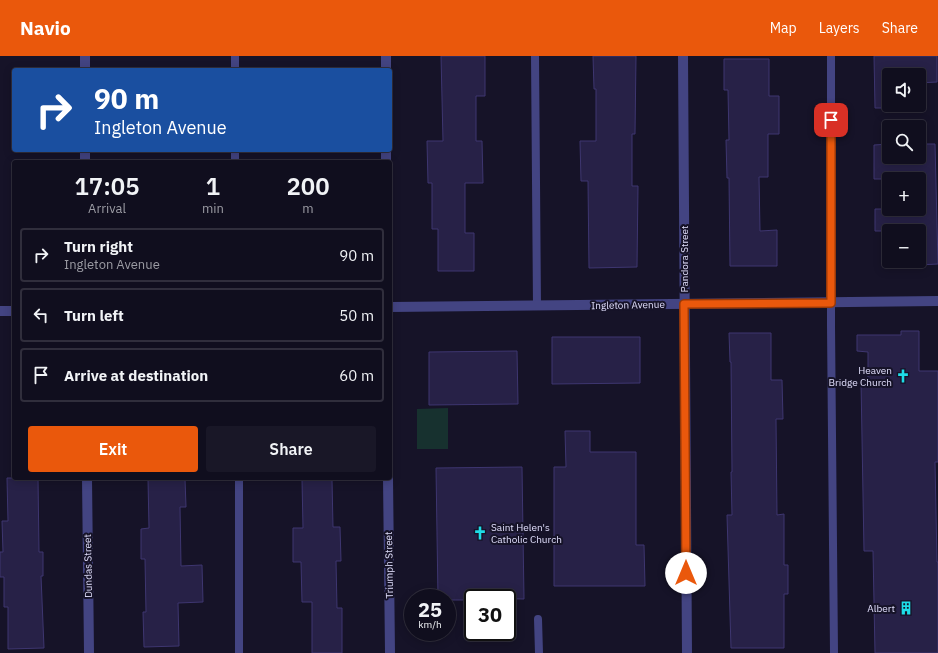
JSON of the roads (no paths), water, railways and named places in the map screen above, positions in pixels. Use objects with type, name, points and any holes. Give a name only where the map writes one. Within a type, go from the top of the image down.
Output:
[{"type":"street","points":[[85,56],[85,68]]},
{"type":"street","points":[[386,56],[386,68]]},
{"type":"street","name":"Pandora Street","points":[[683,56],[686,653]]},
{"type":"street","name":"Ingleton Avenue","points":[[392,307],[938,301]]},
{"type":"street","points":[[0,311],[12,311]]},
{"type":"street","name":"Dundas Street","points":[[87,480],[89,653]]},
{"type":"street","name":"Triumph Street","points":[[388,480],[390,653]]},
{"type":"lane","points":[[235,56],[235,68]]},
{"type":"lane","points":[[535,56],[538,306]]},
{"type":"lane","points":[[831,56],[831,303],[834,653]]},
{"type":"lane","points":[[238,480],[239,653]]},
{"type":"lane","points":[[538,619],[539,653]]},
{"type":"place","name":"Heaven Bridge Church","points":[[903,376]]},
{"type":"place","name":"Saint Helen's Catholic Church","points":[[480,533]]},
{"type":"place","name":"Albert","points":[[906,608]]}]
